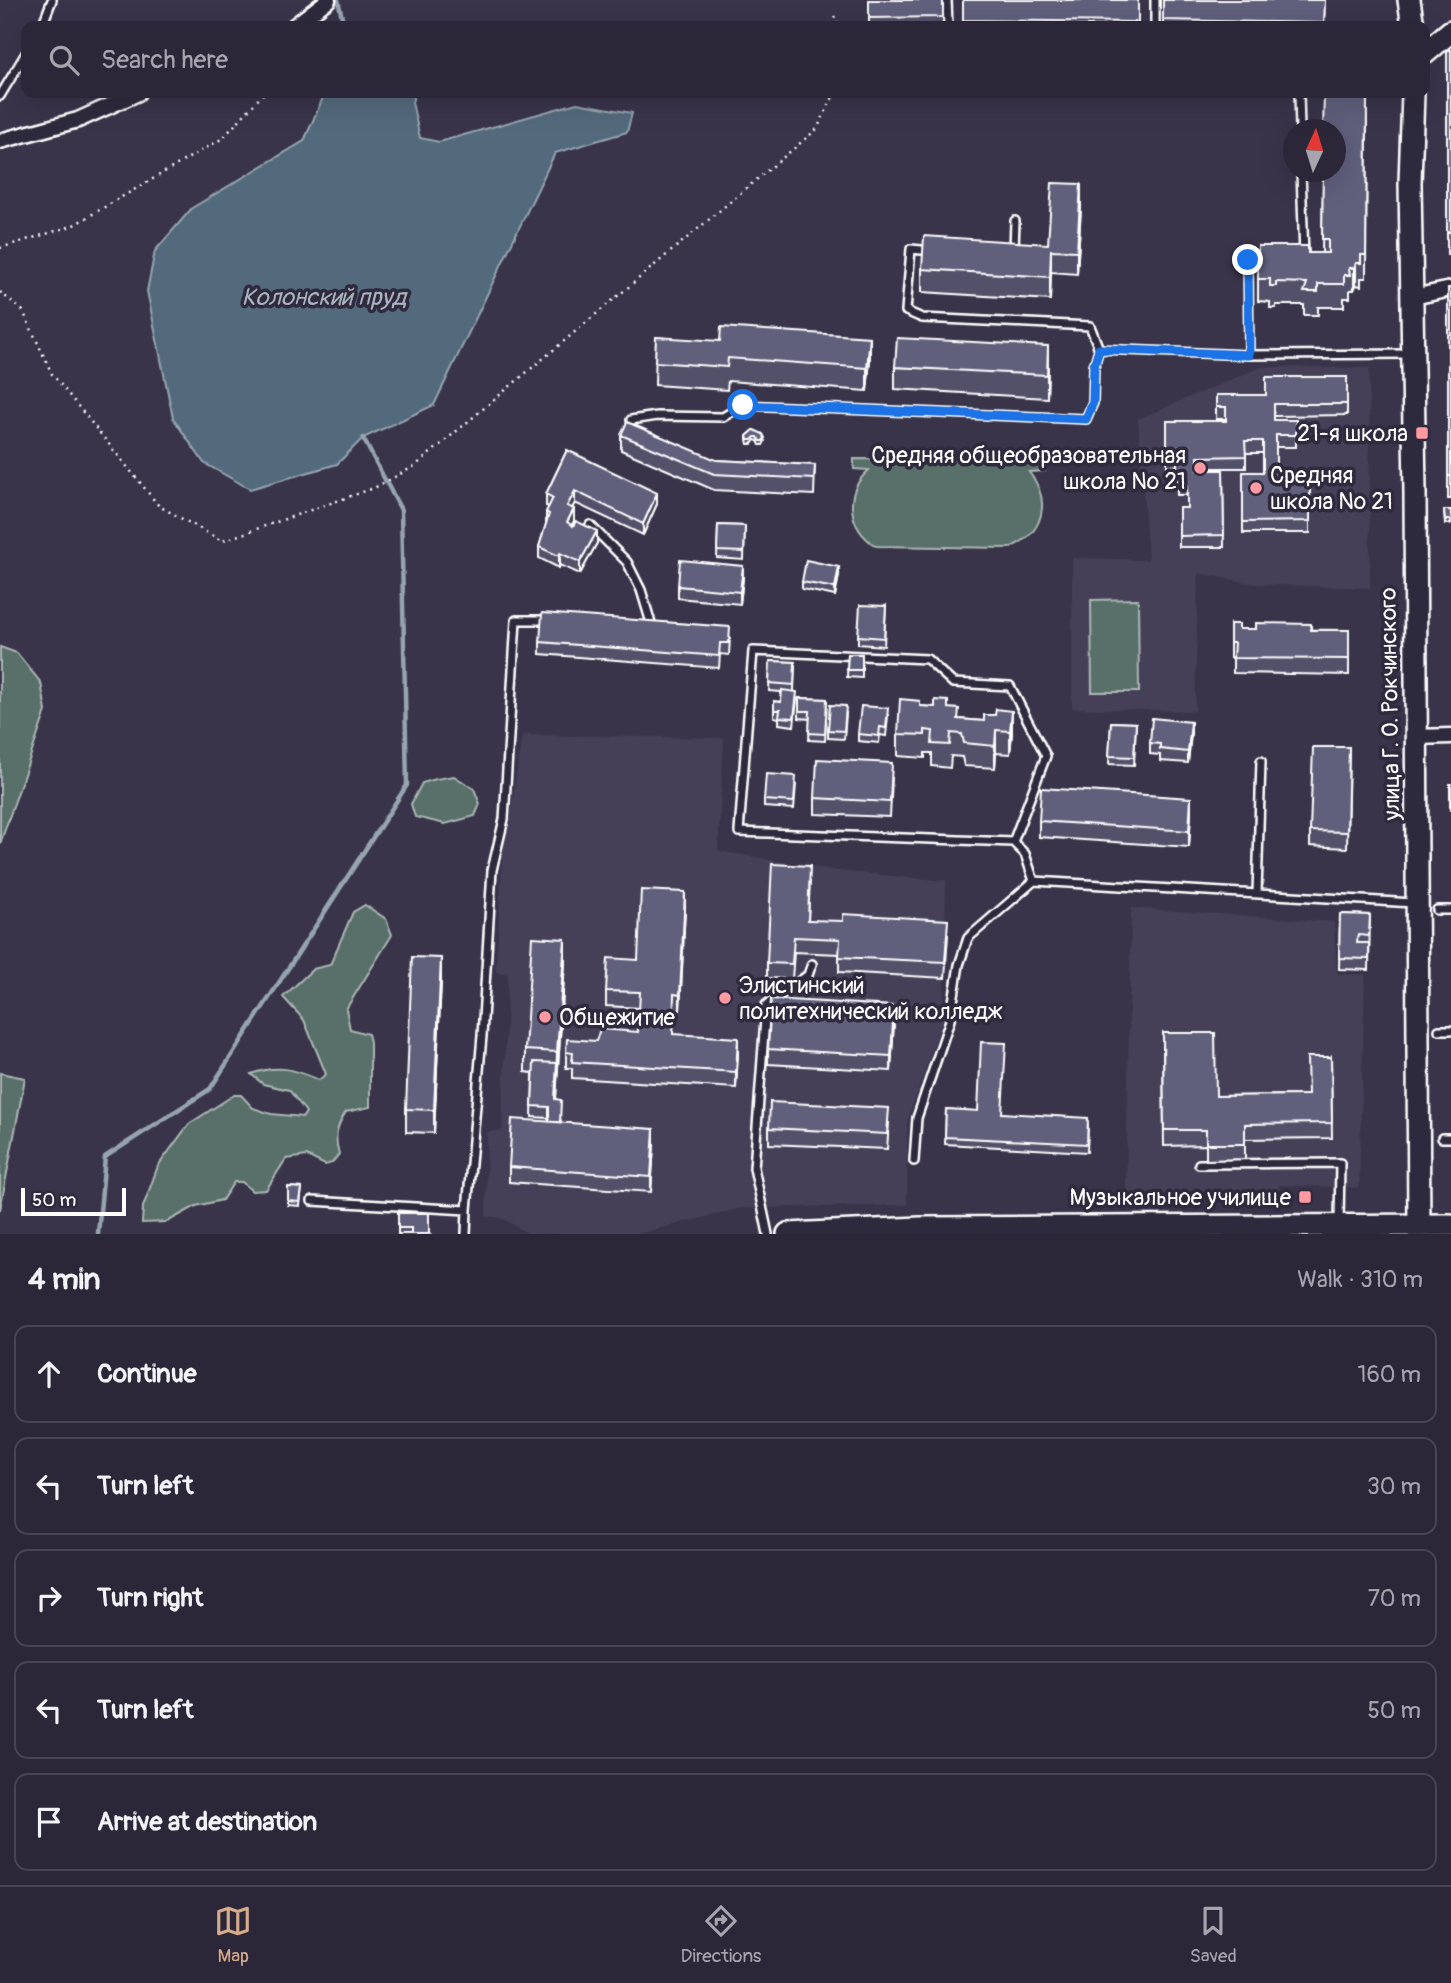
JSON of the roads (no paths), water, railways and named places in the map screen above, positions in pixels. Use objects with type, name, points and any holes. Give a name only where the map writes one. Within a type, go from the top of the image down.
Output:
[{"type":"street","points":[[302,21],[328,0]]},
{"type":"street","points":[[1409,0],[1412,21]]},
{"type":"street","points":[[0,141],[78,120],[127,98]]},
{"type":"street","name":"улица Г. О. Рокчинского","points":[[1413,98],[1410,183],[1416,737],[1428,906],[1419,1229]]},
{"type":"street","points":[[1413,297],[1451,289]]},
{"type":"street","points":[[1416,737],[1451,736]]},
{"type":"street","points":[[788,1234],[920,1228],[1199,1230],[1339,1225],[1419,1229],[1451,1224]]},
{"type":"lane","points":[[44,21],[52,0]]},
{"type":"lane","points":[[947,0],[947,21]]},
{"type":"lane","points":[[1155,0],[1155,21]]},
{"type":"lane","points":[[0,96],[21,61]]},
{"type":"lane","points":[[1299,98],[1300,119]]},
{"type":"lane","points":[[1293,257],[1304,256],[1301,182]]},
{"type":"lane","points":[[1013,259],[1015,221]]},
{"type":"lane","points":[[631,420],[657,416],[723,417],[743,405],[1086,419],[1093,402],[1094,366],[1099,349],[1090,326],[922,318],[906,311],[911,249],[937,251]]},
{"type":"lane","points":[[1249,355],[1248,260],[1270,259]]},
{"type":"lane","points":[[1099,349],[1249,355],[1412,354]]},
{"type":"lane","points":[[590,525],[627,562],[641,590],[651,623]]},
{"type":"lane","points":[[466,1234],[492,870],[504,819],[516,620],[561,620]]},
{"type":"lane","points":[[638,623],[664,625]]},
{"type":"lane","points":[[1013,842],[1046,756],[1010,686],[953,683],[926,659],[753,651],[739,832],[1013,842],[1025,855],[1034,881]]},
{"type":"lane","points":[[1257,894],[1261,761]]},
{"type":"lane","points":[[914,1161],[917,1118],[950,1020],[959,965],[968,938],[1034,881],[1257,894],[1451,910]]},
{"type":"lane","points":[[768,1234],[754,1168],[766,1005],[808,975],[812,964]]},
{"type":"lane","points":[[1439,1030],[1451,1030]]},
{"type":"lane","points":[[1442,1138],[1451,1138]]},
{"type":"lane","points":[[1199,1164],[1340,1163],[1339,1225]]},
{"type":"lane","points":[[313,1201],[467,1210]]},
{"type":"water","name":"Колонский пруд","points":[[323,98],[413,98],[420,138],[439,142],[577,103],[632,113],[627,132],[555,153],[434,405],[363,438],[337,464],[250,489],[204,463],[173,418],[147,291],[155,251],[192,208],[304,141]]},
{"type":"waterway","points":[[338,0],[343,21]]},
{"type":"waterway","points":[[98,1234],[105,1157],[210,1089],[407,785],[401,510],[363,438]]},
{"type":"place","name":"21-я школа","points":[[1422,433]]},
{"type":"place","name":"Средняя общеобразовательная школа № 21","points":[[1200,468]]},
{"type":"place","name":"Средняя школа № 21","points":[[1256,488]]},
{"type":"place","name":"Элистинский политехнический колледж","points":[[725,998]]},
{"type":"place","name":"Общежитие","points":[[545,1017]]},
{"type":"place","name":"Музыкальное училище","points":[[1305,1197]]}]
